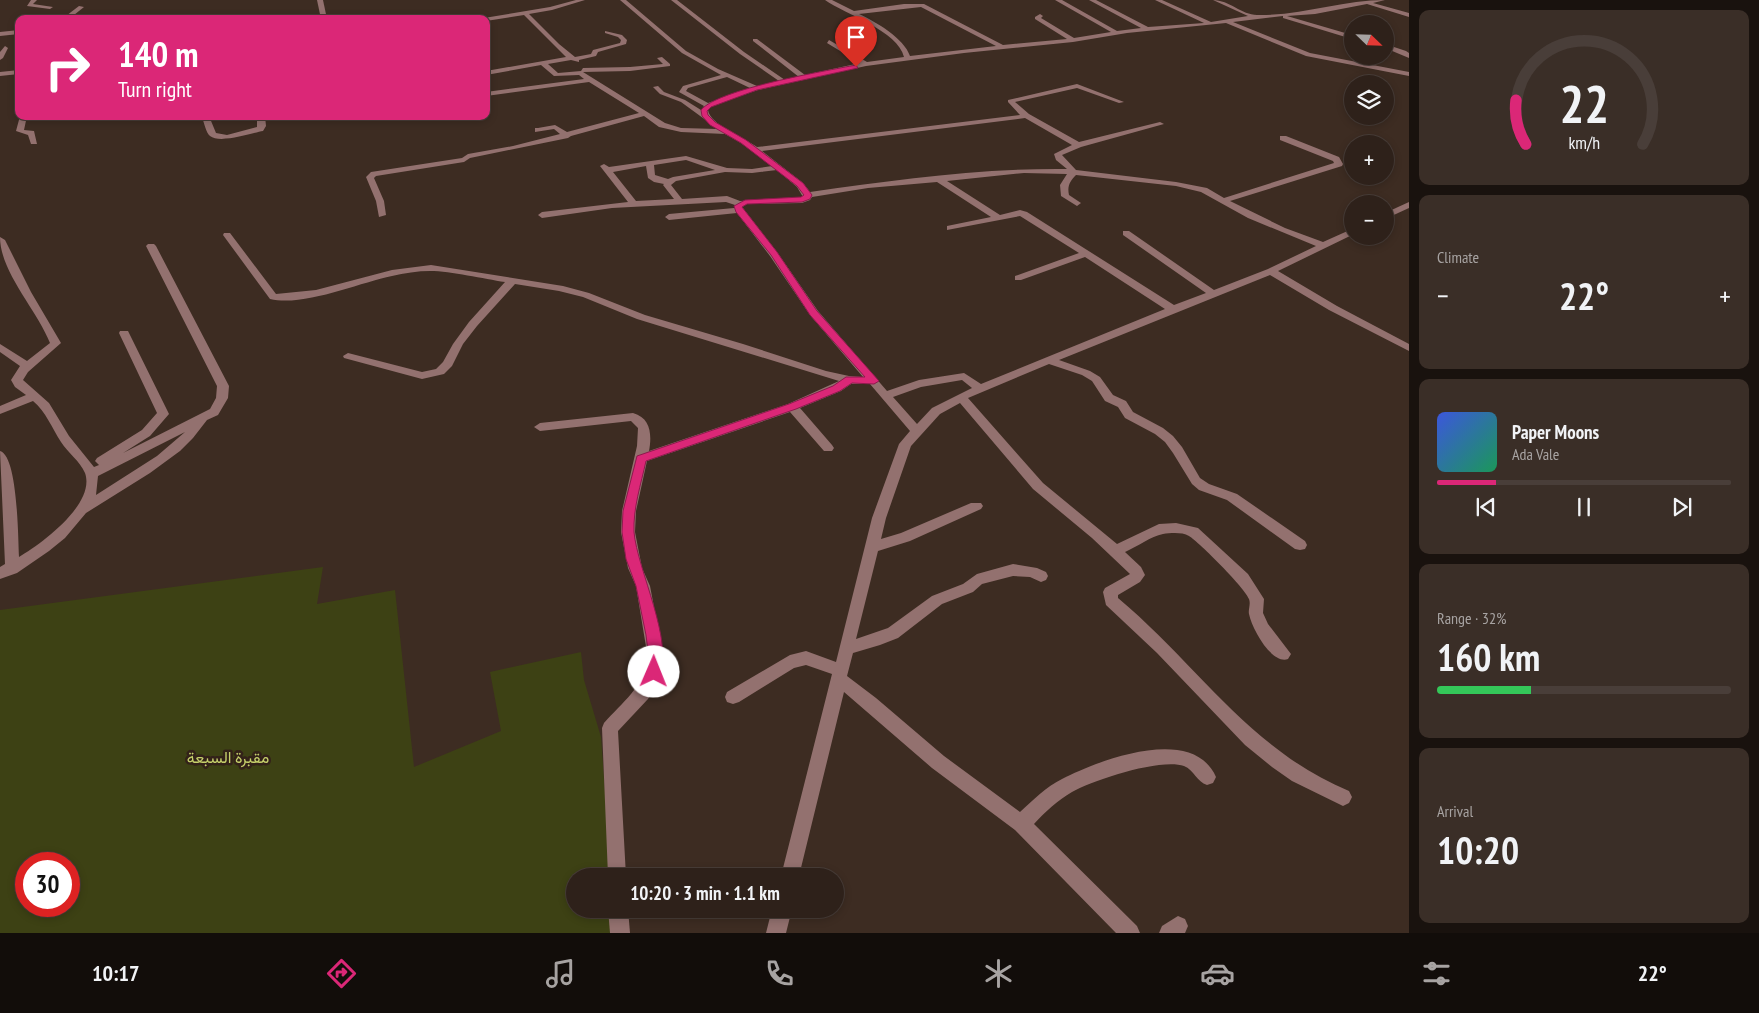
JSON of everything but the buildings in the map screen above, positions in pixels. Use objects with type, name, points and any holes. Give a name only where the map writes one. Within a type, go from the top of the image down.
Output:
[{"type":"street","points":[[34,0],[29,5],[50,7]]},
{"type":"street","points":[[320,0],[323,15]]},
{"type":"street","points":[[490,18],[526,14],[582,0]]},
{"type":"street","points":[[623,0],[684,52],[756,88]]},
{"type":"street","points":[[674,0],[783,82]]},
{"type":"street","points":[[828,0],[884,30],[906,53],[907,58]]},
{"type":"street","points":[[1058,0],[1117,33]]},
{"type":"street","points":[[1092,0],[1147,29]]},
{"type":"street","points":[[1158,0],[1211,24]]},
{"type":"street","points":[[1216,0],[1254,17]]},
{"type":"street","points":[[1344,0],[1357,5]]},
{"type":"street","points":[[705,116],[704,110],[708,105],[756,88],[866,64],[1002,46],[1074,40],[1147,29],[1315,12],[1382,0]]},
{"type":"street","points":[[1368,3],[1408,14]]},
{"type":"street","points":[[854,13],[904,6],[922,6],[1002,46]]},
{"type":"street","points":[[70,15],[81,7]]},
{"type":"street","points":[[526,14],[572,59],[581,64],[582,71],[588,80],[670,129],[726,132]]},
{"type":"street","points":[[1277,15],[1344,35]]},
{"type":"street","points":[[1040,16],[1037,18],[1074,40]]},
{"type":"street","points":[[1228,22],[1308,55],[1409,74]]},
{"type":"street","points":[[0,34],[15,32]]},
{"type":"street","points":[[490,71],[594,55],[595,51],[623,44],[624,40],[622,38],[607,32]]},
{"type":"street","points":[[755,40],[804,77]]},
{"type":"street","points":[[828,42],[866,64]]},
{"type":"street","points":[[0,58],[5,48]]},
{"type":"street","points":[[1394,49],[1409,56]]},
{"type":"street","points":[[543,63],[556,75],[582,71],[648,68],[668,65],[660,58]]},
{"type":"street","points":[[0,74],[15,72]]},
{"type":"street","points":[[676,98],[685,87],[727,75]]},
{"type":"street","points":[[490,93],[588,80]]},
{"type":"street","points":[[1078,145],[1026,116],[1010,101],[1074,86],[1082,87],[1121,102]]},
{"type":"street","points":[[656,87],[662,93],[676,98],[705,116],[713,124],[754,150],[800,185],[808,195]]},
{"type":"street","points":[[682,92],[708,105]]},
{"type":"street","points":[[382,215],[378,194],[370,177],[374,174],[464,160],[468,156],[568,136],[598,125],[645,114]]},
{"type":"street","points":[[754,150],[1026,116]]},
{"type":"street","points":[[23,120],[20,131],[31,134],[34,142]]},
{"type":"street","points":[[207,120],[213,135],[227,137],[260,129],[262,126],[261,120]]},
{"type":"street","points":[[1074,172],[1059,158],[1058,154],[1078,145],[1160,124]]},
{"type":"street","points":[[538,130],[554,127],[568,136]]},
{"type":"street","points":[[1225,200],[1339,164],[1336,159],[1283,138]]},
{"type":"street","points":[[634,204],[605,168],[650,164],[686,158],[696,159],[706,166],[729,171]]},
{"type":"street","points":[[650,164],[651,176],[657,180],[670,182]]},
{"type":"street","points":[[680,202],[667,185],[673,179],[729,171],[759,172],[777,168]]},
{"type":"street","points":[[669,217],[802,200],[807,198],[808,195],[868,186],[1024,171],[1074,172],[1190,186],[1204,190],[1251,216],[1324,246]]},
{"type":"street","points":[[1074,172],[1066,179],[1064,192],[1065,196],[1077,203]]},
{"type":"street","points":[[938,180],[999,218]]},
{"type":"street","points":[[542,215],[586,208],[727,199],[740,207],[814,313],[916,432]]},
{"type":"street","points":[[1394,212],[1409,205]]},
{"type":"street","points":[[950,228],[1024,214],[1173,309]]},
{"type":"street","points":[[1126,233],[1213,294]]},
{"type":"street","points":[[228,235],[239,254],[273,297],[279,298],[328,290],[366,278],[406,270],[432,268],[560,288],[586,295],[641,317],[739,346],[823,374],[849,380],[874,381]]},
{"type":"street","points":[[792,868],[879,518],[904,444],[936,412],[980,389],[1173,309],[1271,272],[1344,236]]},
{"type":"street","points":[[0,240],[29,298],[56,343],[50,350],[27,366],[17,380],[19,384],[46,407],[65,440],[90,471],[93,484],[83,509]]},
{"type":"street","points":[[6,571],[54,540],[83,509],[158,462],[180,445],[219,406],[223,386],[152,246]]},
{"type":"street","points":[[1018,278],[1087,253]]},
{"type":"street","points":[[1271,272],[1333,308],[1409,348]]},
{"type":"street","points":[[348,356],[422,376],[440,372],[448,364],[458,344],[473,324],[513,280]]},
{"type":"street","points":[[90,471],[146,432],[163,414],[124,333]]},
{"type":"street","points":[[0,347],[27,366]]},
{"type":"street","points":[[1047,360],[1086,373],[1096,379],[1109,398],[1122,404],[1130,415],[1159,431],[1169,439],[1178,450],[1196,481],[1204,487],[1232,497],[1300,546]]},
{"type":"street","points":[[886,396],[919,384],[964,376],[980,389]]},
{"type":"street","points":[[641,458],[792,407],[837,388],[849,380]]},
{"type":"street","points":[[0,410],[34,396]]},
{"type":"street","points":[[961,398],[1038,486],[1116,551],[1138,575],[1110,592],[1111,601],[1137,623],[1169,655],[1223,714],[1270,756],[1291,771],[1343,798]]},
{"type":"street","points":[[792,407],[828,448]]},
{"type":"street","points":[[90,471],[207,416]]},
{"type":"street","points":[[540,427],[633,417],[639,419],[643,424],[644,445],[629,511],[628,532],[635,568],[645,596],[656,659],[654,672],[642,694],[610,728],[608,738],[616,868]]},
{"type":"street","points":[[0,455],[4,466],[11,518],[6,571]]},
{"type":"street","points":[[872,547],[906,537],[976,506]]},
{"type":"street","points":[[1116,551],[1159,529],[1176,528],[1193,532],[1243,578],[1257,599],[1256,613],[1261,626],[1268,638],[1283,654]]},
{"type":"street","points":[[848,648],[880,640],[893,633],[937,600],[968,588],[978,580],[999,572],[1012,570],[1032,572],[1041,576]]},
{"type":"street","points":[[733,697],[790,662],[806,658],[816,660],[841,675],[938,762],[1020,824],[1074,875],[1130,933]]},
{"type":"street","points":[[1020,824],[1032,811],[1056,792],[1105,770],[1152,760],[1183,758],[1203,770],[1207,777]]},
{"type":"street","points":[[619,918],[620,933]]},
{"type":"street","points":[[776,933],[780,918]]},
{"type":"green space","name":"مقبرة السبعة","points":[[323,567],[317,604],[395,590],[414,767],[501,731],[490,672],[581,652],[584,680],[601,737],[610,868],[566,868],[566,918],[614,918],[615,933],[0,933],[0,610]]},
{"type":"route","points":[[654,672],[656,659],[653,635],[642,586],[632,559],[628,532],[629,511],[641,458],[792,407],[837,388],[849,380],[874,381],[814,313],[774,254],[739,210],[738,206],[745,202],[802,200],[807,198],[808,195],[800,185],[744,141],[713,124],[705,116],[704,110],[708,105],[756,88],[856,67]]}]
